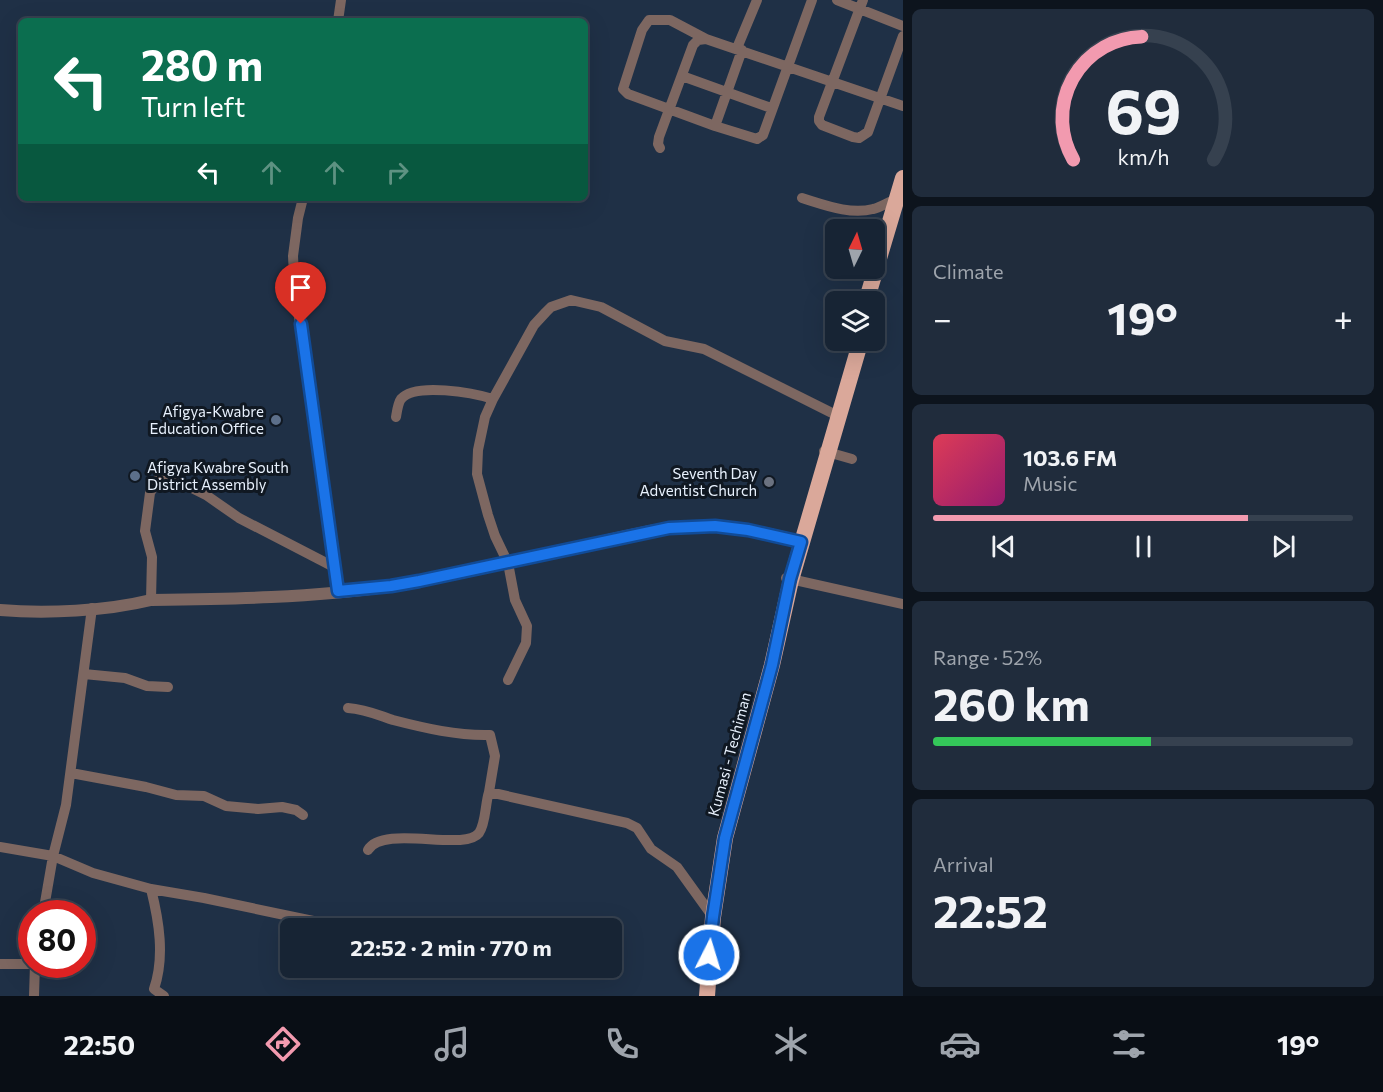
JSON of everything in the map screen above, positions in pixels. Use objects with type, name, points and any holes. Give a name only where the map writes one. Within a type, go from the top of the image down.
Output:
[{"type":"highway","points":[[876,291],[901,199],[903,178]]},
{"type":"highway","points":[[870,291],[901,199]]},
{"type":"highway","name":"Kumasi - Techiman","points":[[824,452],[832,412],[851,351]]},
{"type":"highway","name":"Kumasi - Techiman","points":[[707,996],[713,917],[725,838],[772,665],[777,606],[857,351]]},
{"type":"street","points":[[338,18],[341,0]]},
{"type":"street","points":[[715,126],[757,0]]},
{"type":"street","points":[[812,0],[787,66],[771,108],[763,135],[757,139],[628,94],[623,89],[642,30],[649,20],[670,20],[706,39],[740,49],[787,66],[832,82],[903,106]]},
{"type":"street","points":[[837,0],[861,4],[903,26]]},
{"type":"street","points":[[861,4],[819,121],[822,125],[852,138],[859,138],[868,132],[903,36]]},
{"type":"street","points":[[660,148],[659,137],[693,45],[698,40],[706,39]]},
{"type":"street","points":[[681,76],[771,108]]},
{"type":"street","points":[[802,198],[834,208],[854,210],[874,209],[901,199]]},
{"type":"street","points":[[302,201],[293,256],[295,294],[315,412],[338,591]]},
{"type":"street","points":[[508,680],[526,643],[527,626],[515,600],[508,563],[488,515],[477,474],[478,450],[482,429],[493,399],[534,325],[551,307],[571,300],[601,307],[665,341],[704,349],[832,412]]},
{"type":"street","points":[[396,417],[399,401],[403,396],[422,390],[477,394],[493,399]]},
{"type":"street","points":[[824,452],[852,459]]},
{"type":"street","points":[[151,600],[152,557],[145,531],[150,493],[160,476],[197,490],[239,518],[334,567]]},
{"type":"street","points":[[0,610],[53,611],[151,600],[214,599],[391,586],[508,563],[652,530],[686,526],[715,526],[748,530],[797,541]]},
{"type":"street","points":[[787,579],[903,604]]},
{"type":"street","points":[[45,900],[52,856],[66,805],[92,608]]},
{"type":"street","points":[[84,674],[125,678],[147,686],[168,687]]},
{"type":"street","points":[[348,708],[363,709],[392,719],[445,731],[490,735],[495,756],[481,831],[476,836],[464,839],[390,839],[376,842],[368,850]]},
{"type":"street","points":[[71,773],[176,795],[204,796],[226,806],[258,809],[282,807],[296,810],[303,815]]},
{"type":"street","points":[[489,792],[627,822],[637,828],[651,849],[677,867],[713,917]]},
{"type":"street","points":[[0,847],[52,856],[93,873],[151,889],[299,918]]},
{"type":"street","points":[[151,889],[160,942],[158,970],[151,992],[164,996]]},
{"type":"street","points":[[0,964],[18,964]]},
{"type":"street","points":[[33,978],[34,996]]},
{"type":"place","name":"Afigya-Kwabre Education Office","points":[[276,420]]},
{"type":"place","name":"Afigya Kwabre South District Assembly","points":[[135,476]]},
{"type":"place","name":"Seventh Day Adventist Church","points":[[769,482]]},
{"type":"route","points":[[301,324],[338,591],[419,581],[669,528],[715,526],[748,530],[801,542],[790,579],[772,665],[725,838],[709,955]]}]
